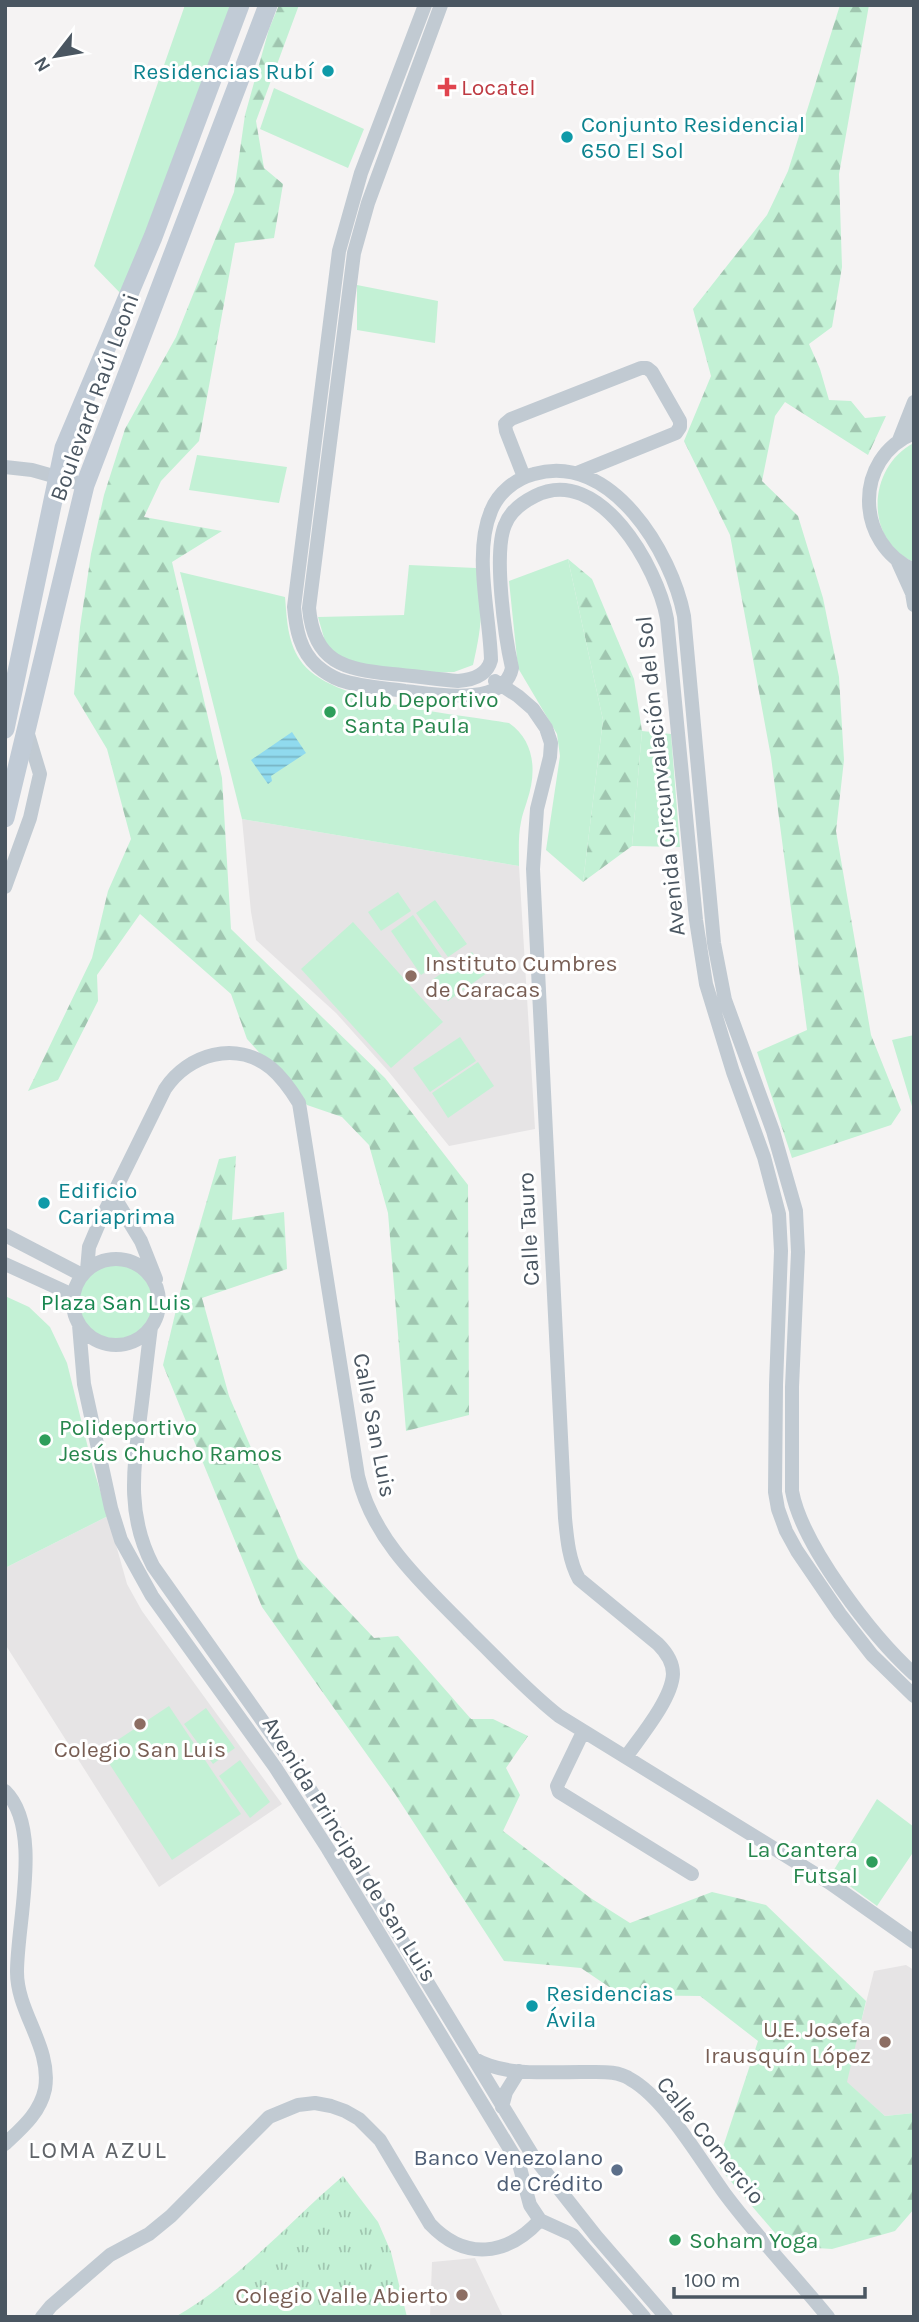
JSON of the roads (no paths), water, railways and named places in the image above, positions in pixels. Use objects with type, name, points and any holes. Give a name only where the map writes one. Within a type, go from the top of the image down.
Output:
[{"type":"main road","name":"Boulevard Raúl Leoni","points":[[5,729],[64,448],[153,237],[240,5]]},
{"type":"main road","name":"Boulevard Raúl Leoni","points":[[5,818],[85,485],[268,5]]},
{"type":"street","points":[[425,5],[372,142],[339,251],[294,607],[298,635],[309,658],[318,667],[340,680],[359,685],[458,696],[485,692],[500,686]]},
{"type":"street","points":[[442,5],[368,203],[354,253],[309,608],[321,649],[337,663],[362,671],[458,681],[468,680],[485,672],[491,660],[484,554],[487,523],[491,509],[499,497],[524,477],[505,424],[511,419],[641,368],[647,368],[652,372],[680,421],[680,427],[676,433],[577,473]]},
{"type":"street","points":[[372,142],[388,149]]},
{"type":"street","points":[[914,402],[898,441],[878,464],[868,493],[868,508],[877,537],[898,561],[912,593],[914,605]]},
{"type":"street","points":[[898,441],[914,433]]},
{"type":"street","points":[[5,467],[85,485]]},
{"type":"street","name":"Avenida Circunvalación del Sol","points":[[524,477],[549,470],[577,473],[606,488],[625,505],[658,549],[676,582],[680,598],[720,981],[776,1141],[796,1212],[798,1252],[792,1387],[792,1491],[795,1505],[801,1524],[840,1584],[884,1643],[914,1674]]},
{"type":"street","name":"Avenida Circunvalación del Sol","points":[[500,686],[510,676],[512,668],[503,609],[500,549],[505,523],[524,502],[543,492],[563,489],[586,496],[608,511],[644,559],[660,589],[667,619],[696,920],[706,984],[733,1072],[764,1157],[779,1214],[781,1251],[775,1492],[778,1509],[786,1531],[833,1604],[872,1655],[914,1696]]},
{"type":"street","points":[[898,561],[914,569]]},
{"type":"street","name":"Calle Tauro","points":[[485,672],[533,709],[551,743],[537,809],[533,869],[565,1518],[570,1555],[579,1579],[658,1644],[666,1653],[673,1671],[667,1693],[626,1757]]},
{"type":"street","points":[[5,887],[30,818],[40,774],[27,730]]},
{"type":"street","name":"Calle San Luis","points":[[84,1272],[89,1247],[165,1089],[175,1074],[197,1059],[232,1054],[247,1055],[260,1061],[281,1077],[299,1103],[358,1476],[367,1508],[393,1551],[529,1692],[559,1716],[830,1883],[914,1942]]},
{"type":"street","points":[[113,1195],[141,1241],[152,1266],[156,1287],[159,1308],[151,1327],[137,1340],[120,1345],[110,1345],[92,1338],[79,1325],[73,1311],[73,1295],[84,1272],[101,1261],[126,1260],[141,1267],[156,1287]]},
{"type":"street","points":[[5,1236],[84,1272]]},
{"type":"street","points":[[5,1264],[73,1295]]},
{"type":"street","name":"Avenida Principal de San Luis","points":[[79,1325],[87,1396],[111,1508],[128,1555],[152,1596],[275,1767],[328,1849],[519,2164],[530,2205],[544,2222]]},
{"type":"street","name":"Avenida Principal de San Luis","points":[[151,1327],[133,1477],[137,1524],[145,1552],[175,1600],[305,1781],[533,2156],[666,2317]]},
{"type":"street","points":[[583,1732],[557,1786],[559,1792],[692,1874]]},
{"type":"street","points":[[5,1791],[19,1813],[27,1842],[18,1946],[18,1990],[39,2041],[46,2075],[36,2114],[5,2144]]},
{"type":"street","name":"Calle Comercio","points":[[471,2057],[492,2067],[519,2071],[614,2073],[630,2078],[659,2105],[690,2142],[725,2194],[828,2317]]},
{"type":"street","points":[[502,2107],[506,2092],[519,2071]]},
{"type":"street","points":[[42,2317],[110,2255],[149,2234],[171,2216],[269,2117],[298,2105],[315,2103],[331,2106],[345,2110],[359,2119],[380,2140],[430,2224],[459,2246],[484,2250],[498,2248],[544,2222],[563,2218],[568,2201]]},
{"type":"street","points":[[544,2222],[573,2235],[643,2317]]},
{"type":"water","points":[[292,732],[306,753],[271,776],[272,781],[268,784],[251,760]]},
{"type":"place","name":"Residencias Rubí","points":[[328,71]]},
{"type":"place","name":"Locatel","points":[[447,87]]},
{"type":"place","name":"Conjunto Residencial 650 El Sol","points":[[567,137]]},
{"type":"place","name":"Club Deportivo Santa Paula","points":[[330,712]]},
{"type":"place","name":"Instituto Cumbres de Caracas","points":[[411,976]]},
{"type":"place","name":"Edificio Cariaprima","points":[[44,1203]]},
{"type":"place","name":"Polideportivo Jesús Chucho Ramos","points":[[45,1440]]},
{"type":"place","name":"Colegio San Luis","points":[[140,1724]]},
{"type":"place","name":"La Cantera Futsal","points":[[872,1862]]},
{"type":"place","name":"Residencias Ávila","points":[[532,2006]]},
{"type":"place","name":"U.E. Josefa Irausquín López","points":[[885,2042]]},
{"type":"place","name":"Banco Venezolano de Crédito","points":[[617,2170]]},
{"type":"place","name":"Soham Yoga","points":[[675,2240]]},
{"type":"place","name":"Colegio Valle Abierto","points":[[462,2295]]},
{"type":"district","name":"LOMA AZUL","points":[[98,2150]]},
{"type":"park label","name":"Plaza San Luis","points":[[116,1302]]}]
